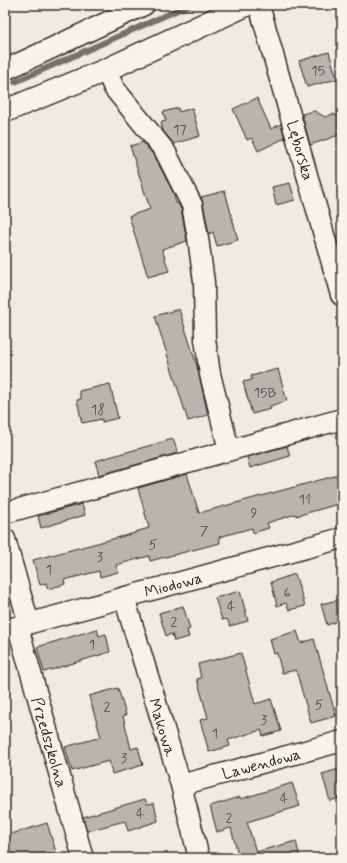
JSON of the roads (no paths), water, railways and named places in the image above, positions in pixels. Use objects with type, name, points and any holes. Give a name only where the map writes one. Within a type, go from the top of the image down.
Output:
[{"type":"main road","points":[[5,111],[106,70],[246,5]]},
{"type":"street","points":[[5,70],[144,5]]},
{"type":"street","name":"Lęborska","points":[[259,5],[341,295]]},
{"type":"street","points":[[106,70],[114,88],[165,151],[192,205],[204,282],[205,339],[210,374],[229,450]]},
{"type":"street","points":[[5,513],[342,419]]},
{"type":"street","name":"Miodowa","points":[[17,627],[342,538]]},
{"type":"street","name":"Przedszkolna","points":[[5,539],[17,627],[83,858]]},
{"type":"street","name":"Makowa","points":[[124,597],[181,785],[199,858]]},
{"type":"street","name":"Lawendowa","points":[[181,785],[342,742]]},
{"type":"waterway","points":[[15,82],[189,5]]}]
